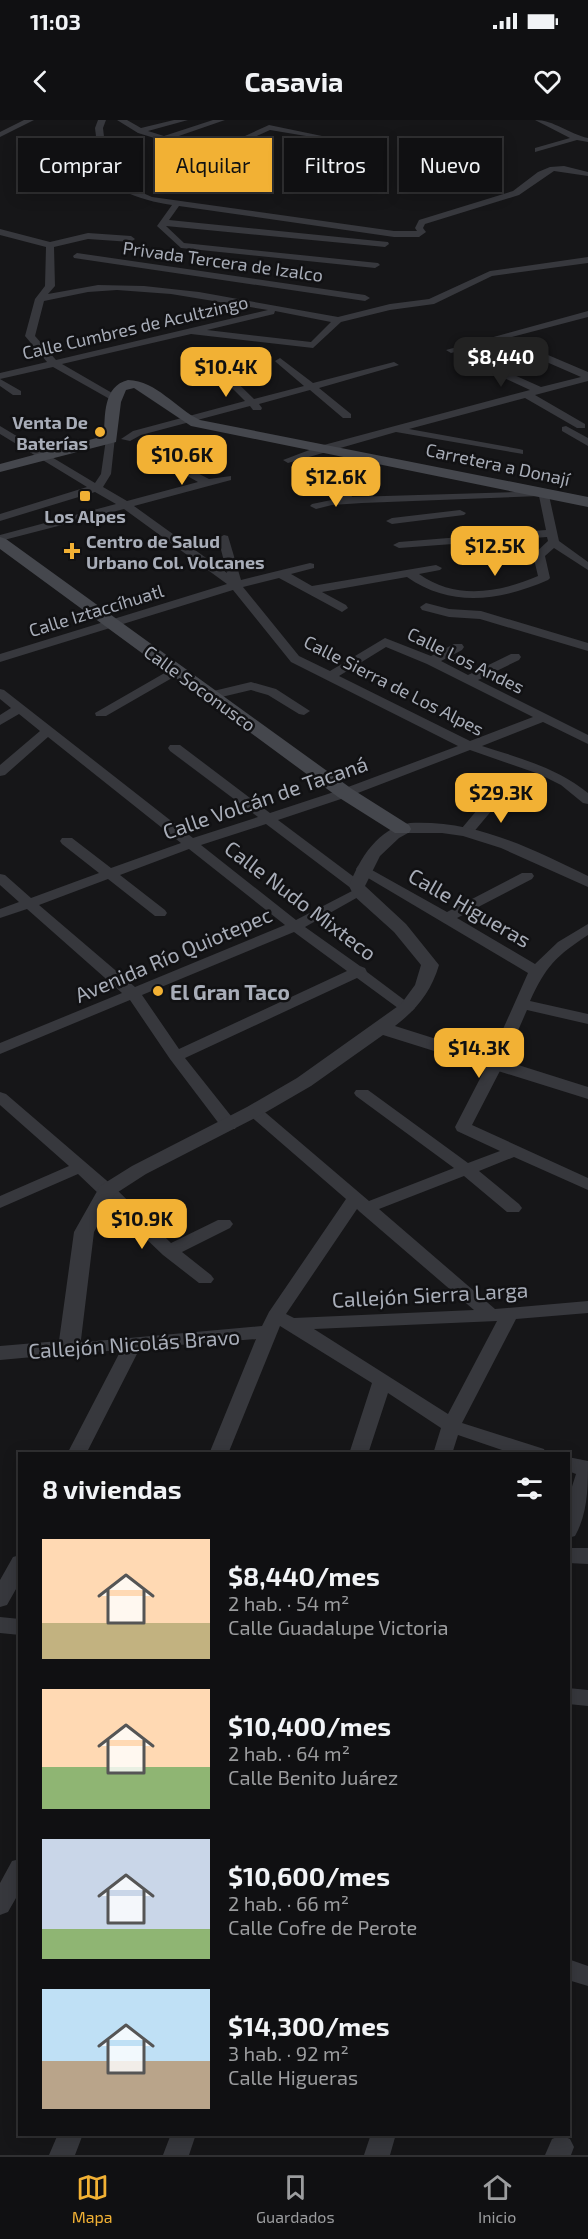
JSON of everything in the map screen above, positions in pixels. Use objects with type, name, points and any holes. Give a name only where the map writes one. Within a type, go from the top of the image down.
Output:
[{"type":"main road","name":"Carretera a Donají","points":[[115,399],[120,388],[137,385],[150,389],[188,419],[218,428],[588,502]]},
{"type":"main road","points":[[0,468],[118,439],[115,399]]},
{"type":"main road","name":"Calle Soconusco","points":[[0,540],[174,671],[345,793],[402,829]]},
{"type":"street","points":[[0,135],[30,120]]},
{"type":"street","points":[[102,120],[99,128],[101,145],[88,162],[104,178],[123,189],[150,199],[393,234],[419,234],[422,232],[419,228],[422,222],[516,193],[532,184],[535,177],[542,172],[559,168],[588,174]]},
{"type":"street","points":[[121,120],[161,138]]},
{"type":"street","points":[[141,130],[184,120]]},
{"type":"street","points":[[166,138],[221,120]]},
{"type":"street","points":[[539,120],[577,138],[588,140]]},
{"type":"street","points":[[246,138],[269,127],[318,136]]},
{"type":"street","points":[[538,150],[577,138]]},
{"type":"street","points":[[177,203],[162,222],[162,228],[185,246],[386,244]]},
{"type":"street","points":[[162,222],[291,246],[375,265]]},
{"type":"street","points":[[0,232],[50,245],[88,236],[131,239]]},
{"type":"street","points":[[50,245],[50,286],[40,299],[30,336],[36,347],[56,364],[115,399]]},
{"type":"street","name":"Privada Tercera de Izalco","points":[[77,256],[365,298]]},
{"type":"street","points":[[40,299],[88,290],[129,288],[338,320],[390,307],[431,302],[490,274],[588,260]]},
{"type":"street","points":[[88,290],[128,264]]},
{"type":"street","name":"Calle Cumbres de Acultzingo","points":[[0,376],[278,310]]},
{"type":"street","points":[[452,350],[587,314]]},
{"type":"street","points":[[192,331],[313,345],[338,320]]},
{"type":"street","points":[[500,338],[588,377]]},
{"type":"street","points":[[473,360],[540,391]]},
{"type":"street","points":[[280,361],[347,416]]},
{"type":"street","points":[[211,362],[250,403],[261,411]]},
{"type":"street","points":[[0,518],[97,488],[106,474],[118,439],[394,365]]},
{"type":"street","points":[[288,460],[324,448],[588,377]]},
{"type":"street","points":[[0,382],[17,393]]},
{"type":"street","points":[[527,395],[581,426]]},
{"type":"street","name":"Calle Sierra de Los Alpes","points":[[0,429],[42,457],[126,506],[237,585],[295,660],[467,745],[544,771],[566,782],[588,800]]},
{"type":"street","points":[[393,429],[519,452]]},
{"type":"street","points":[[566,429],[588,443]]},
{"type":"street","points":[[172,463],[207,483]]},
{"type":"street","points":[[0,540],[227,478]]},
{"type":"street","points":[[316,489],[362,500]]},
{"type":"street","points":[[316,506],[332,502],[362,500],[544,493],[552,537],[588,567]]},
{"type":"street","points":[[418,497],[434,516]]},
{"type":"street","points":[[392,521],[460,513]]},
{"type":"street","points":[[399,545],[552,537]]},
{"type":"street","points":[[408,572],[439,591],[452,594],[490,593],[530,585],[544,578],[539,555],[552,537]]},
{"type":"street","points":[[224,538],[237,585]]},
{"type":"street","name":"Calle Iztaccíhuatl","points":[[0,658],[237,585],[283,575],[310,566]]},
{"type":"street","points":[[312,590],[436,568]]},
{"type":"street","points":[[283,575],[342,608]]},
{"type":"street","points":[[481,615],[490,593]]},
{"type":"street","points":[[426,607],[449,613],[481,615],[588,647]]},
{"type":"street","name":"Calle Los Andes","points":[[331,676],[385,642],[431,661],[588,740]]},
{"type":"street","points":[[431,661],[458,647]]},
{"type":"street","points":[[468,680],[515,657]]},
{"type":"street","points":[[101,713],[174,671]]},
{"type":"street","points":[[209,696],[251,686],[272,692],[304,711]]},
{"type":"street","name":"Calle Nudo Mixteco","points":[[0,693],[296,926],[360,971],[407,1008]]},
{"type":"street","points":[[0,721],[19,708]]},
{"type":"street","name":"Calle Volcán de Tacaná","points":[[0,914],[193,843],[345,793],[543,718]]},
{"type":"street","points":[[0,772],[47,730]]},
{"type":"street","name":"Calle Higueras","points":[[175,748],[268,819],[360,882],[445,919],[536,971],[495,1065],[463,1127],[588,1185]]},
{"type":"street","points":[[467,831],[493,800]]},
{"type":"street","points":[[69,1348],[84,1232],[107,1190],[139,1170],[229,1125],[304,1082],[407,1008],[424,985],[430,964],[360,882],[377,848],[402,829],[426,827],[467,831],[491,838],[588,882]]},
{"type":"street","points":[[67,841],[160,913]]},
{"type":"street","points":[[445,919],[527,876]]},
{"type":"street","points":[[0,878],[133,994],[176,1056],[229,1125]]},
{"type":"street","name":"Avenida Río Quiotepec","points":[[0,1049],[296,926],[360,882]]},
{"type":"street","points":[[536,971],[563,945],[588,928]]},
{"type":"street","points":[[176,1056],[360,971]]},
{"type":"street","points":[[521,1004],[588,1019]]},
{"type":"street","points":[[381,1028],[588,1093]]},
{"type":"street","points":[[362,1094],[467,1170],[513,1208]]},
{"type":"street","points":[[0,1097],[107,1190],[169,1251],[205,1279]]},
{"type":"street","points":[[254,1111],[490,1314]]},
{"type":"street","points":[[219,1452],[279,1324],[361,1203],[467,1170],[514,1151]]},
{"type":"street","points":[[0,1203],[80,1167]]},
{"type":"street","points":[[169,1251],[224,1224]]},
{"type":"street","name":"Callejón Sierra Larga","points":[[279,1324],[510,1314],[588,1306]]},
{"type":"street","points":[[443,1452],[451,1426],[510,1314]]},
{"type":"street","points":[[279,1324],[436,1414],[451,1426],[531,1452]]},
{"type":"street","name":"Callejón Nicolás Bravo","points":[[0,1353],[133,1345],[279,1324]]},
{"type":"street","points":[[77,1452],[133,1345]]},
{"type":"street","points":[[359,1452],[382,1382]]},
{"type":"street","points":[[570,1464],[588,1469],[570,1525]]},
{"type":"street","points":[[570,1556],[588,1556]]},
{"type":"street","points":[[0,1599],[18,1566]]},
{"type":"street","points":[[0,1625],[18,1627]]},
{"type":"street","points":[[570,1696],[588,1698]]},
{"type":"street","points":[[0,1905],[18,1872]]},
{"type":"street","points":[[570,1971],[588,1976]]},
{"type":"street","points":[[62,2155],[69,2136]]},
{"type":"street","points":[[176,2155],[183,2136]]},
{"type":"street","points":[[377,2155],[383,2136]]},
{"type":"place","name":"Venta De Baterías","points":[[100,432]]},
{"type":"place","name":"Los Alpes","points":[[85,496]]},
{"type":"place","name":"Centro de Salud Urbano Col. Volcanes","points":[[72,551]]},
{"type":"place","name":"El Gran Taco","points":[[158,991]]}]
